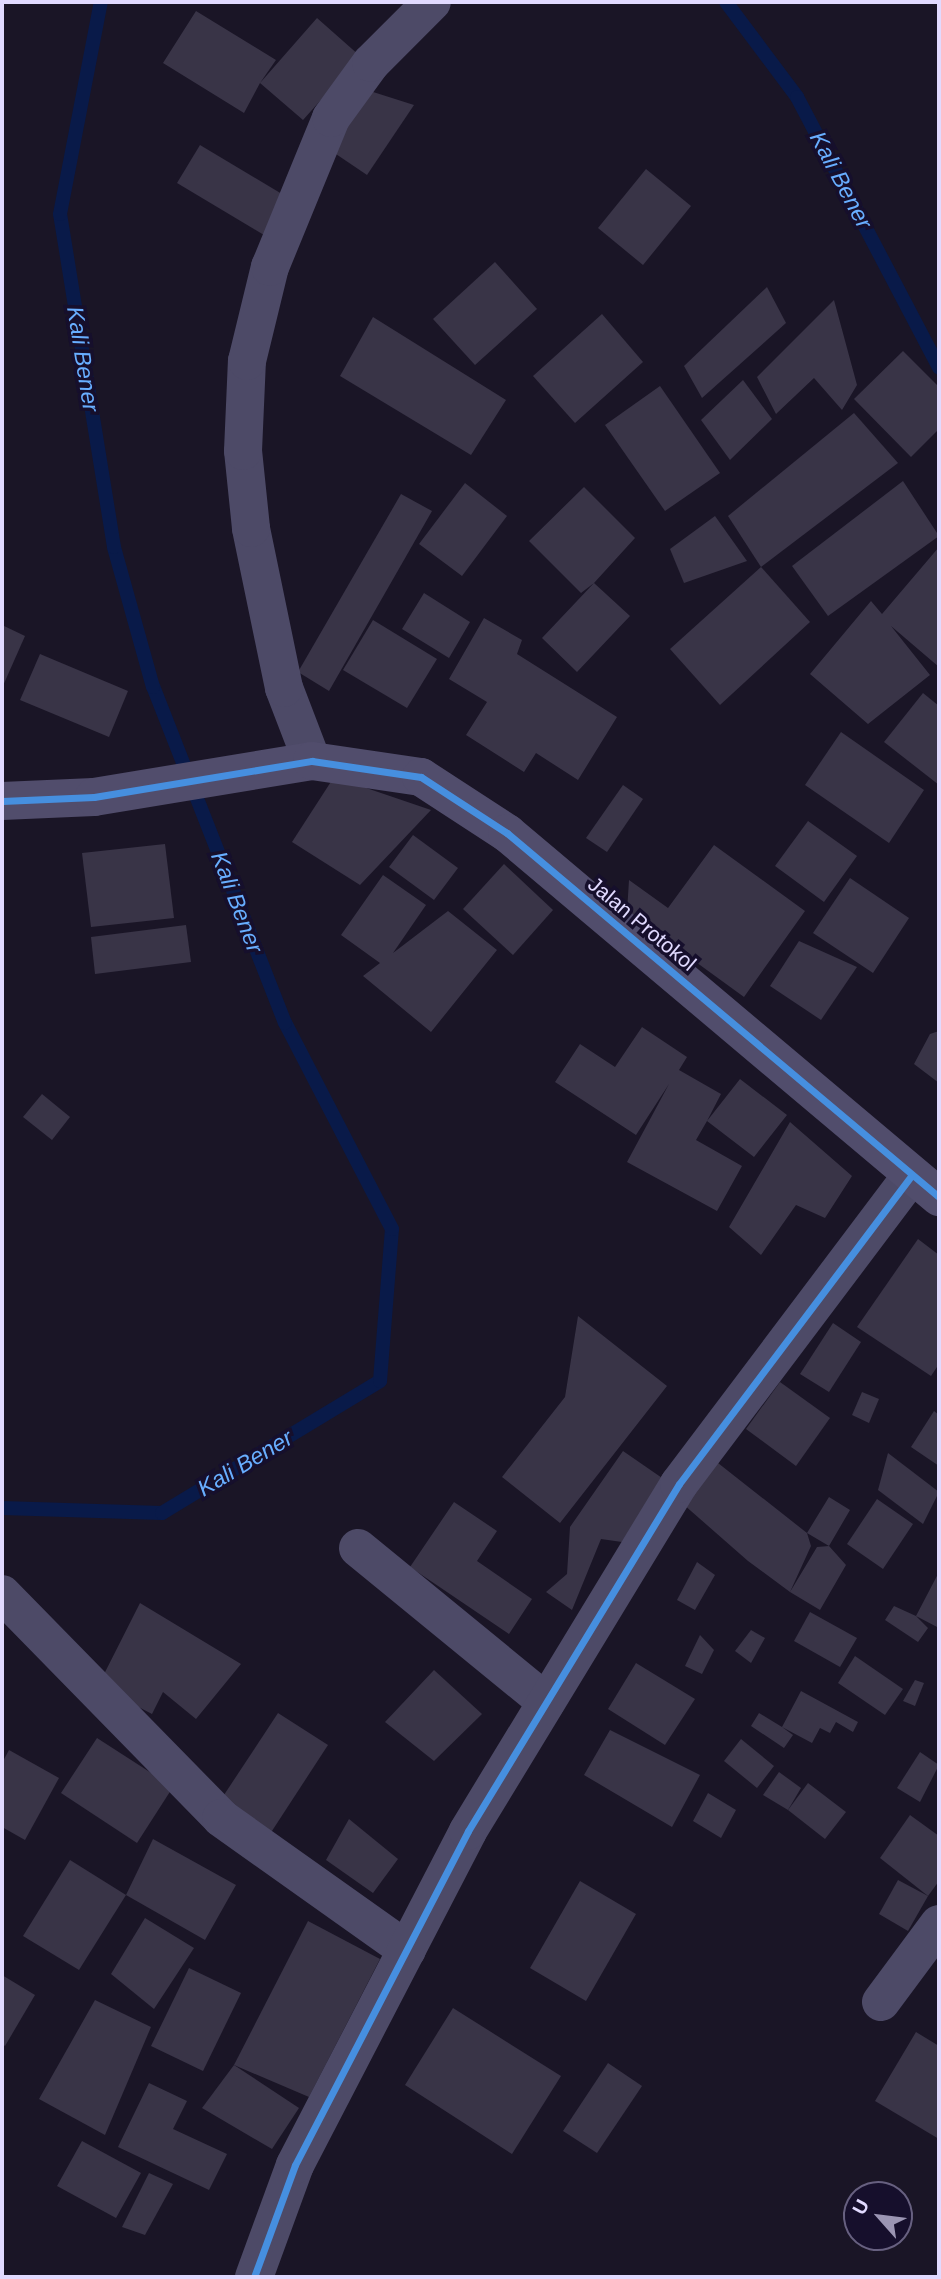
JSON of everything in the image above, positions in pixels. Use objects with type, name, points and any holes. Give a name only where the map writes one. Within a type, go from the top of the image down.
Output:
[{"type":"street","points":[[299,764],[251,528],[243,451],[247,361],[270,267],[331,118],[371,63],[432,2]]},
{"type":"street","name":"Jalan Protokol","points":[[2,800],[94,797],[299,764],[421,777],[507,833],[926,1186]]},
{"type":"street","points":[[254,2277],[295,2165],[407,1950],[546,1702],[679,1484],[926,1186]]},
{"type":"street","points":[[358,1548],[546,1702]]},
{"type":"street","points":[[2,1594],[221,1818],[407,1950]]},
{"type":"street","points":[[881,2002],[939,1924]]},
{"type":"building","points":[[196,11],[276,60],[244,113],[163,63]]},
{"type":"building","points":[[317,18],[360,56],[303,120],[260,83]]},
{"type":"building","points":[[370,91],[414,105],[367,175],[330,150]]},
{"type":"building","points":[[200,145],[287,197],[264,235],[177,183]]},
{"type":"building","points":[[646,169],[691,206],[643,265],[598,228]]},
{"type":"building","points":[[495,262],[537,309],[475,365],[433,319]]},
{"type":"building","points":[[767,287],[786,323],[702,398],[684,366]]},
{"type":"building","points":[[834,300],[857,385],[842,410],[814,378],[776,414],[757,377]]},
{"type":"building","points":[[602,314],[643,362],[575,423],[533,376]]},
{"type":"building","points":[[373,317],[506,400],[471,455],[340,376]]},
{"type":"building","points":[[903,351],[939,387],[939,429],[911,457],[854,399]]},
{"type":"building","points":[[743,380],[772,419],[730,460],[701,420]]},
{"type":"building","points":[[660,386],[720,473],[665,511],[605,425]]},
{"type":"building","points":[[854,413],[898,463],[761,567],[728,516]]},
{"type":"building","points":[[903,481],[939,536],[828,616],[792,566]]},
{"type":"building","points":[[465,483],[507,516],[462,576],[419,544]]},
{"type":"building","points":[[584,487],[635,538],[594,583],[581,593],[529,541]]},
{"type":"building","points":[[401,494],[432,511],[329,691],[298,672]]},
{"type":"building","points":[[715,516],[747,561],[684,583],[670,549]]},
{"type":"building","points":[[939,547],[939,667],[891,626],[930,675],[868,724],[810,674],[871,601],[882,614]]},
{"type":"building","points":[[761,567],[810,622],[720,705],[670,649]]},
{"type":"building","points":[[594,583],[630,616],[577,672],[542,638]]},
{"type":"building","points":[[424,593],[470,622],[449,658],[402,629]]},
{"type":"building","points":[[484,618],[522,640],[517,654],[617,717],[578,780],[536,753],[524,772],[466,735],[487,702],[449,679]]},
{"type":"building","points":[[373,620],[437,659],[407,708],[343,670]]},
{"type":"building","points":[[2,625],[25,636],[2,688]]},
{"type":"building","points":[[40,654],[128,691],[109,737],[20,700]]},
{"type":"building","points":[[923,693],[939,706],[939,785],[884,742]]},
{"type":"building","points":[[841,732],[924,790],[889,843],[805,785]]},
{"type":"building","points":[[334,777],[431,810],[360,885],[292,842]]},
{"type":"building","points":[[623,785],[643,799],[607,852],[586,838]]},
{"type":"building","points":[[808,821],[857,856],[824,902],[775,866]]},
{"type":"building","points":[[413,835],[458,868],[434,900],[389,867]]},
{"type":"building","points":[[165,844],[174,918],[91,927],[82,853]]},
{"type":"building","points":[[714,845],[805,911],[744,997],[627,912],[629,880],[668,908]]},
{"type":"building","points":[[504,864],[553,910],[513,955],[463,909]]},
{"type":"building","points":[[383,875],[426,905],[393,953],[448,911],[497,950],[431,1032],[363,976],[380,963],[341,935]]},
{"type":"building","points":[[850,878],[909,918],[873,973],[813,933]]},
{"type":"building","points":[[186,925],[191,962],[95,974],[91,937]]},
{"type":"building","points":[[799,941],[857,967],[821,1020],[770,986]]},
{"type":"building","points":[[642,1027],[687,1057],[679,1070],[721,1094],[696,1140],[742,1166],[717,1211],[627,1162],[669,1084],[636,1135],[555,1082],[580,1044],[615,1067]]},
{"type":"building","points":[[939,1031],[939,1083],[914,1064],[930,1034]]},
{"type":"building","points":[[740,1079],[787,1115],[754,1157],[707,1121]]},
{"type":"building","points":[[42,1094],[70,1117],[52,1140],[23,1117]]},
{"type":"building","points":[[790,1122],[852,1176],[825,1218],[796,1205],[761,1255],[729,1227]]},
{"type":"building","points":[[918,1239],[939,1255],[939,1364],[931,1376],[857,1327]]},
{"type":"building","points":[[578,1316],[667,1386],[560,1523],[502,1477],[565,1397]]},
{"type":"building","points":[[833,1323],[861,1342],[829,1392],[800,1374]]},
{"type":"building","points":[[780,1382],[830,1418],[796,1466],[746,1429]]},
{"type":"building","points":[[862,1392],[879,1399],[869,1423],[852,1415]]},
{"type":"building","points":[[934,1411],[939,1415],[939,1466],[911,1447]]},
{"type":"building","points":[[623,1451],[665,1480],[622,1542],[601,1539],[572,1610],[546,1592],[567,1574],[570,1527]]},
{"type":"building","points":[[888,1453],[939,1492],[923,1524],[878,1490]]},
{"type":"building","points":[[718,1463],[807,1533],[811,1546],[790,1592],[748,1561],[683,1504]]},
{"type":"building","points":[[829,1497],[850,1510],[829,1546],[807,1533]]},
{"type":"building","points":[[877,1499],[913,1524],[883,1569],[847,1544]]},
{"type":"building","points":[[454,1502],[497,1531],[477,1561],[532,1599],[509,1634],[410,1567]]},
{"type":"building","points":[[829,1546],[846,1565],[820,1610],[790,1592],[817,1547]]},
{"type":"building","points":[[697,1562],[715,1575],[695,1610],[677,1600]]},
{"type":"building","points":[[939,1572],[939,1628],[916,1616]]},
{"type":"building","points":[[140,1603],[241,1664],[196,1719],[163,1692],[152,1714],[98,1686]]},
{"type":"building","points":[[894,1606],[916,1616],[928,1628],[918,1642],[885,1620]]},
{"type":"building","points":[[810,1612],[857,1638],[840,1667],[794,1641]]},
{"type":"building","points":[[751,1630],[765,1638],[751,1663],[735,1651]]},
{"type":"building","points":[[700,1635],[714,1650],[702,1674],[685,1666]]},
{"type":"building","points":[[855,1656],[903,1689],[885,1715],[838,1683]]},
{"type":"building","points":[[636,1663],[695,1699],[665,1745],[608,1709]]},
{"type":"building","points":[[434,1670],[482,1714],[434,1761],[385,1722]]},
{"type":"building","points":[[915,1680],[924,1683],[915,1706],[903,1701]]},
{"type":"building","points":[[801,1691],[858,1722],[853,1732],[836,1722],[830,1733],[820,1728],[812,1743],[782,1727]]},
{"type":"building","points":[[278,1713],[328,1745],[270,1834],[220,1801]]},
{"type":"building","points":[[759,1713],[793,1735],[784,1748],[751,1726]]},
{"type":"building","points":[[610,1730],[700,1775],[672,1827],[584,1775]]},
{"type":"building","points":[[97,1738],[173,1787],[137,1843],[61,1793]]},
{"type":"building","points":[[741,1739],[774,1766],[757,1788],[724,1761]]},
{"type":"building","points":[[9,1750],[59,1778],[25,1840],[2,1827],[2,1763]]},
{"type":"building","points":[[920,1752],[939,1765],[920,1802],[897,1788]]},
{"type":"building","points":[[779,1772],[801,1788],[788,1810],[763,1795]]},
{"type":"building","points":[[808,1783],[846,1812],[825,1839],[788,1810]]},
{"type":"building","points":[[708,1793],[736,1810],[721,1838],[693,1821]]},
{"type":"building","points":[[910,1815],[939,1836],[939,1881],[928,1896],[880,1858]]},
{"type":"building","points":[[349,1819],[398,1859],[373,1893],[326,1860]]},
{"type":"building","points":[[153,1839],[236,1885],[205,1940],[126,1895]]},
{"type":"building","points":[[70,1860],[126,1895],[79,1970],[23,1936]]},
{"type":"building","points":[[898,1880],[928,1896],[908,1931],[879,1914]]},
{"type":"building","points":[[580,1881],[636,1914],[586,2001],[530,1968]]},
{"type":"building","points":[[145,1918],[194,1948],[154,2009],[111,1974]]},
{"type":"building","points":[[308,1921],[380,1959],[309,2097],[234,2065]]},
{"type":"building","points":[[189,1968],[241,1993],[203,2071],[151,2046]]},
{"type":"building","points":[[2,1975],[35,1995],[5,2046],[2,2044]]},
{"type":"building","points":[[95,2000],[151,2027],[105,2135],[39,2099]]},
{"type":"building","points":[[453,2008],[561,2076],[512,2154],[405,2085]]},
{"type":"building","points":[[916,2032],[939,2046],[939,2139],[875,2101]]},
{"type":"building","points":[[608,2063],[642,2086],[597,2153],[563,2131]]},
{"type":"building","points":[[234,2065],[299,2108],[272,2149],[202,2108]]},
{"type":"building","points":[[149,2083],[187,2101],[173,2129],[227,2154],[209,2190],[118,2147]]},
{"type":"building","points":[[82,2141],[141,2173],[116,2218],[57,2186]]},
{"type":"building","points":[[149,2173],[173,2184],[145,2235],[122,2227]]},
{"type":"waterway","name":"Kali Bener","points":[[2,1508],[162,1513],[380,1381],[392,1229],[285,1023],[153,687],[114,547],[60,214],[101,2]]},
{"type":"waterway","name":"Kali Bener","points":[[726,2],[797,97],[939,368]]},
{"type":"cycle path","points":[[2,801],[94,797],[312,761],[421,777],[507,833],[939,1197]]},
{"type":"cycle path","points":[[254,2277],[295,2165],[468,1831],[679,1484],[912,1175]]}]
